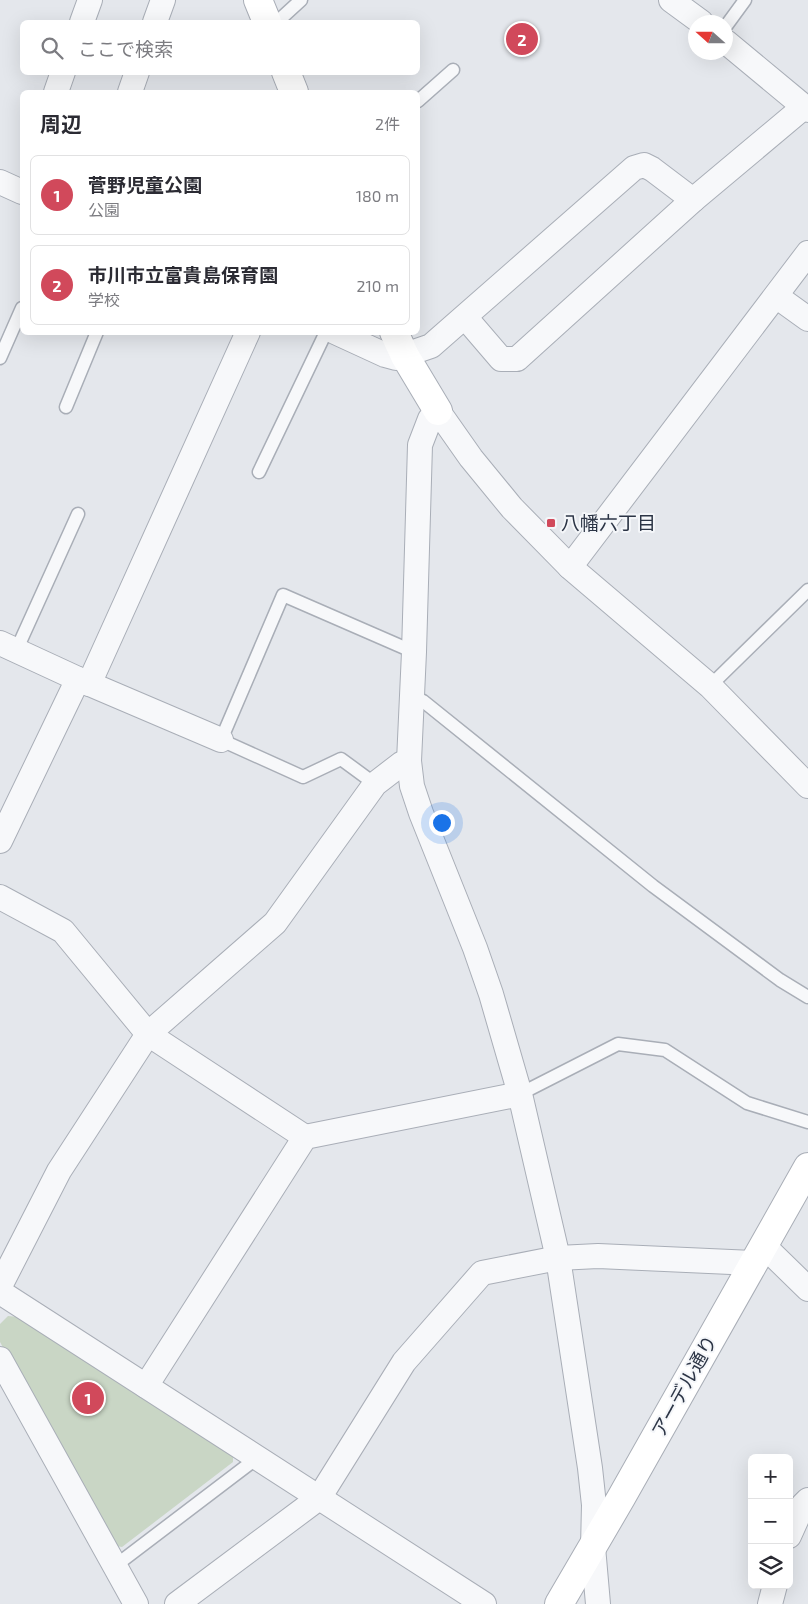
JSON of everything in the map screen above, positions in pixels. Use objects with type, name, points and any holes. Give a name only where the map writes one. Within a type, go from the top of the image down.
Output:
[{"type":"street","points":[[83,20],[90,0]]},
{"type":"street","points":[[156,20],[163,0]]},
{"type":"street","points":[[258,0],[266,20]]},
{"type":"street","points":[[671,0],[691,15]]},
{"type":"street","points":[[465,317],[501,359],[517,359],[693,200],[806,109],[733,48]]},
{"type":"street","points":[[57,90],[62,75]]},
{"type":"street","points":[[131,90],[136,75]]},
{"type":"street","points":[[287,75],[293,90]]},
{"type":"street","points":[[400,344],[431,346],[634,168],[644,165],[652,169],[693,200]]},
{"type":"street","points":[[570,567],[808,253]]},
{"type":"street","points":[[776,296],[808,318]]},
{"type":"street","points":[[0,841],[83,682],[247,335]]},
{"type":"street","points":[[342,335],[385,355],[396,358],[400,344]]},
{"type":"street","points":[[400,344],[438,411],[512,508],[570,567],[710,686],[808,786]]},
{"type":"street","points":[[438,411],[430,419],[420,446],[413,696],[409,760],[412,786],[492,994],[520,1094],[558,1258],[590,1468],[594,1505],[593,1547],[598,1604]]},
{"type":"street","points":[[8,647],[83,682],[221,740]]},
{"type":"street","points":[[0,1286],[60,1171],[148,1034],[275,923],[375,784],[409,760]]},
{"type":"street","points":[[0,897],[63,931],[148,1034],[305,1137],[520,1094]]},
{"type":"street","points":[[146,1386],[305,1137]]},
{"type":"street","name":"アーデル通り","points":[[559,1604],[808,1167]]},
{"type":"street","points":[[177,1604],[319,1498],[404,1362],[482,1273],[558,1258],[758,1254],[808,1289]]},
{"type":"street","points":[[0,1292],[484,1604]]},
{"type":"street","points":[[0,1359],[136,1604]]},
{"type":"street","points":[[793,1528],[808,1500]]},
{"type":"street","points":[[770,1604],[774,1589]]},
{"type":"lane","points":[[278,20],[301,0]]},
{"type":"lane","points":[[733,16],[745,0]]},
{"type":"lane","points":[[420,99],[453,70]]},
{"type":"lane","points":[[0,358],[20,313]]},
{"type":"lane","points":[[66,406],[96,335]]},
{"type":"lane","points":[[259,472],[325,335]]},
{"type":"lane","points":[[8,647],[78,514]]},
{"type":"lane","points":[[710,686],[808,590]]},
{"type":"lane","points":[[375,784],[341,759],[303,777],[221,740],[283,596],[414,652]]},
{"type":"lane","points":[[413,696],[423,701],[653,886],[780,980],[808,997]]},
{"type":"lane","points":[[520,1094],[618,1044],[666,1050],[748,1103],[808,1122]]},
{"type":"lane","points":[[115,1566],[257,1458]]},
{"type":"green space","points":[[8,1316],[19,1317],[233,1455],[233,1462],[122,1547],[111,1545],[0,1342],[0,1324]]},
{"type":"place","name":"市川市立富貴島保育園","points":[[522,39]]},
{"type":"place","name":"八幡六丁目","points":[[551,523]]},
{"type":"place","name":"菅野児童公園","points":[[88,1398]]}]
